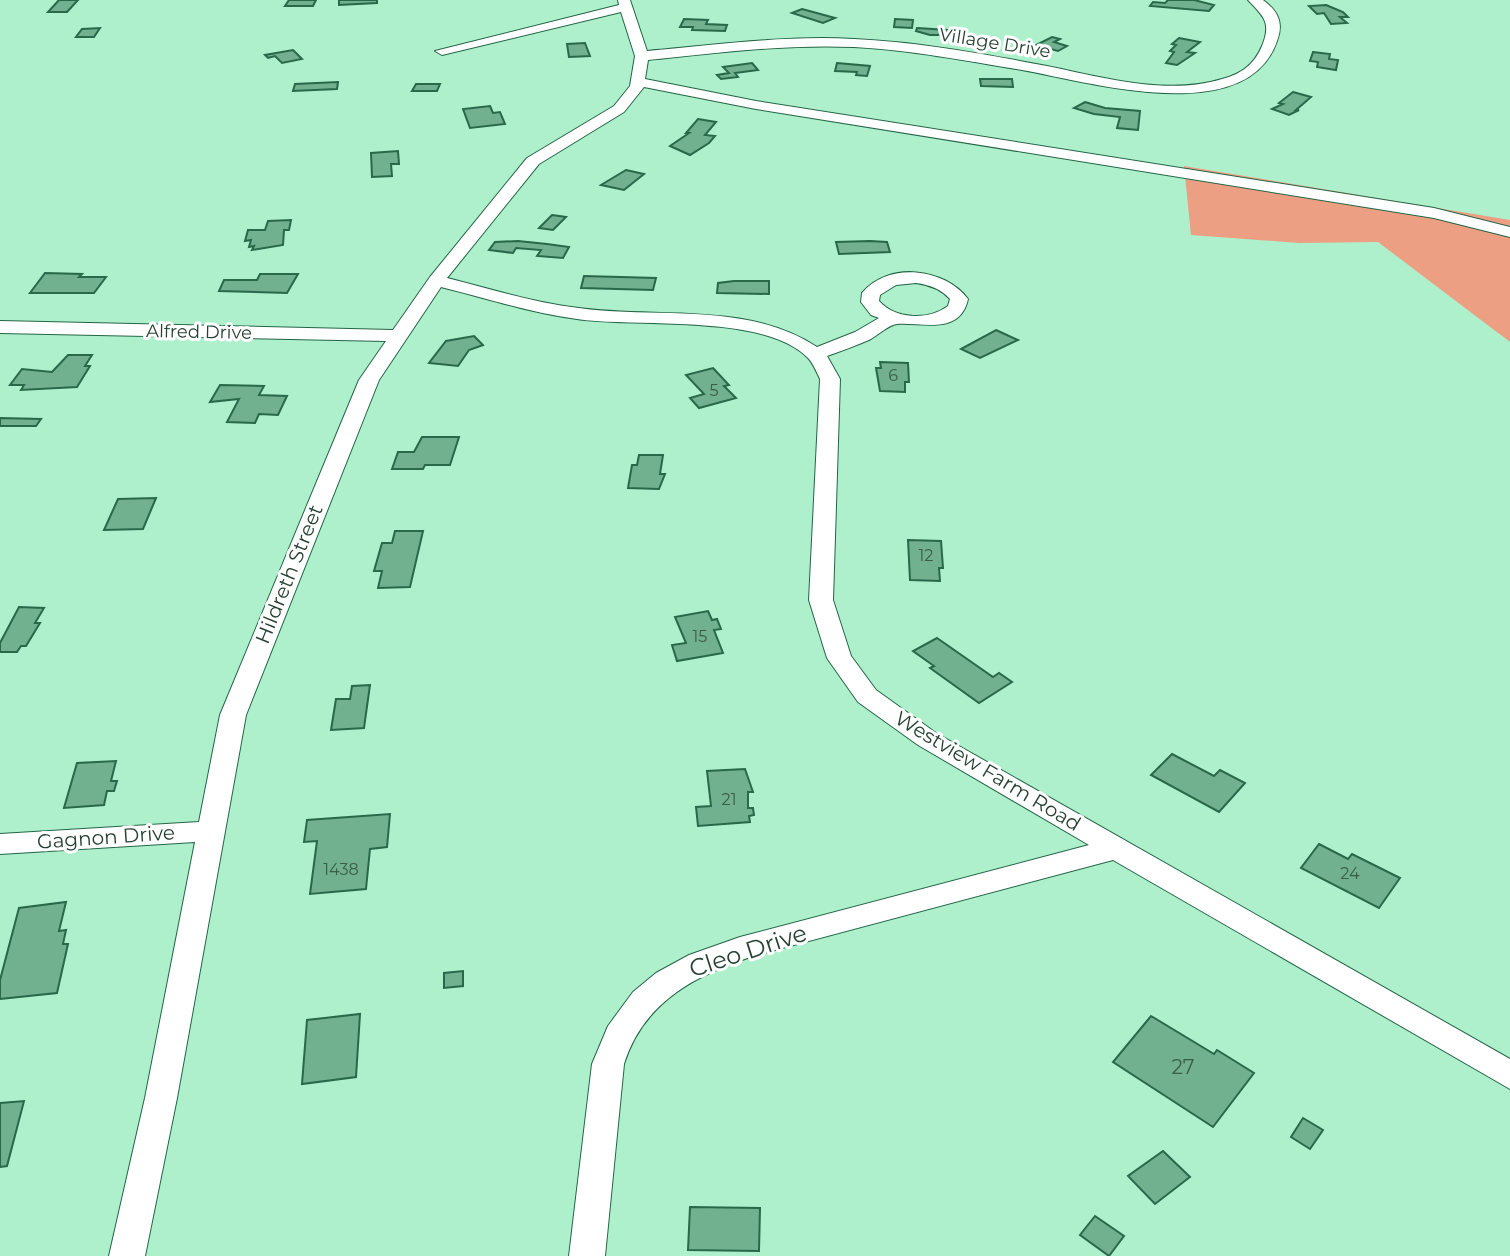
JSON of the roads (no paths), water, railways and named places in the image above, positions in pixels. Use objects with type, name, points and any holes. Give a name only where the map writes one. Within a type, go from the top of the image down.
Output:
[{"type":"street","name":"Village Drive","points":[[642,56],[846,42],[932,51],[1132,84],[1200,86],[1240,77],[1260,62],[1274,31],[1274,21],[1266,8],[1254,0]]},
{"type":"street","points":[[442,51],[625,3],[642,56],[638,82],[756,105],[1421,210],[1510,232]]},
{"type":"street","name":"Hildreth Street","points":[[127,1256],[161,1098],[233,715],[369,380],[436,281],[533,161],[619,109],[638,82]]},
{"type":"street","points":[[436,281],[587,315],[747,324],[787,336],[818,353],[862,336],[893,318]]},
{"type":"street","name":"Alfred Drive","points":[[0,327],[399,336]]},
{"type":"street","name":"Westview Farm Road","points":[[818,353],[830,379],[821,600],[839,658],[867,696],[927,739],[1510,1075]]},
{"type":"street","name":"Gagnon Drive","points":[[0,844],[211,831]]},
{"type":"street","name":"Cleo Drive","points":[[587,1256],[608,1064],[617,1034],[635,1009],[656,990],[681,973],[750,946],[1118,848]]}]
